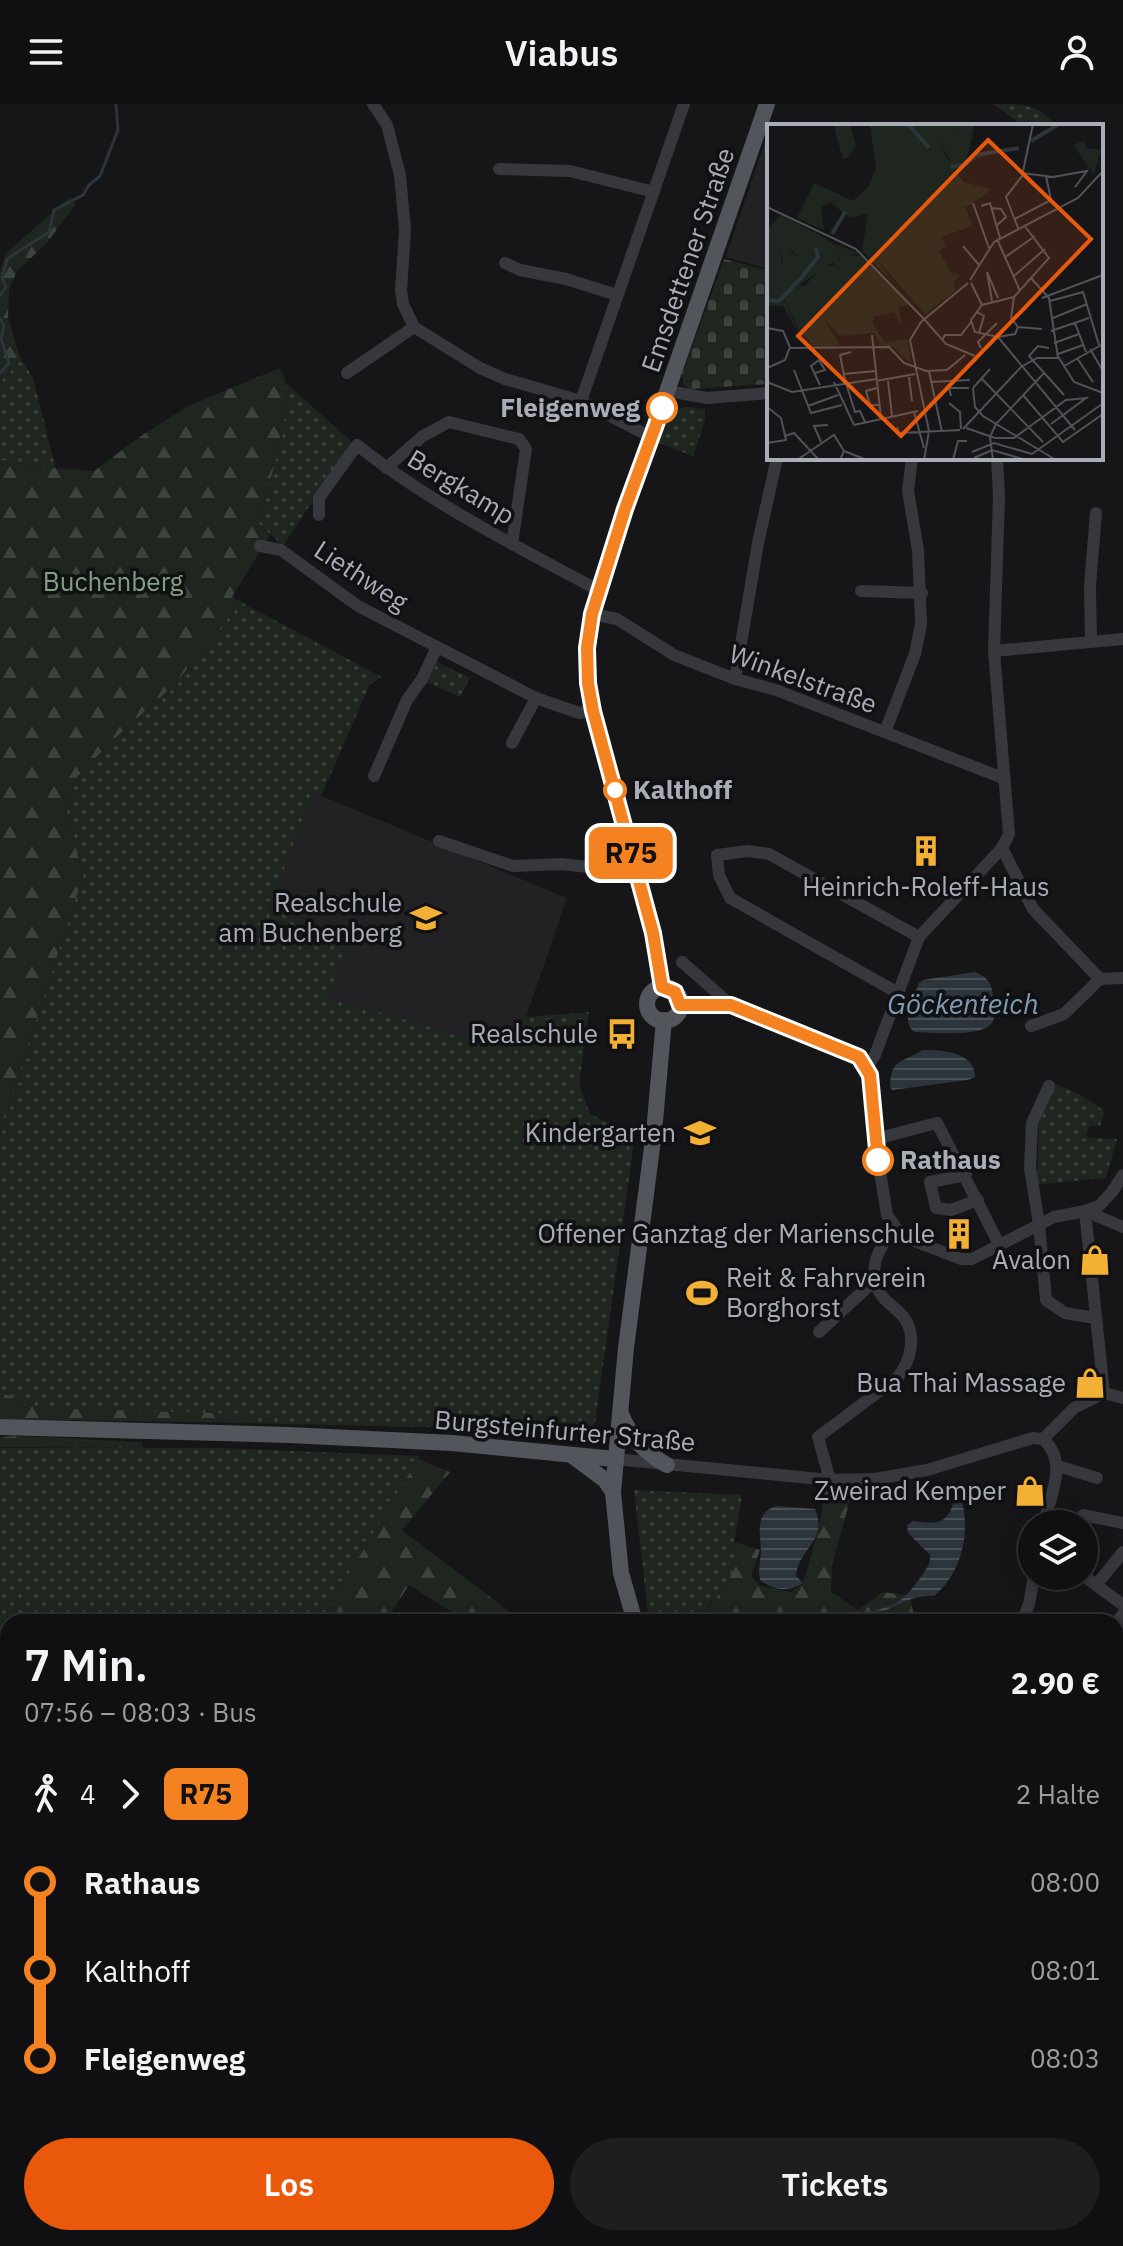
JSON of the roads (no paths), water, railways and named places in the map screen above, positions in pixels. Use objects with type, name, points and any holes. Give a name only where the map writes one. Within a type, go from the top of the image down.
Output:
[{"type":"main road","name":"Emsdettener Straße","points":[[662,987],[653,933],[593,711],[587,648],[598,590],[767,104]]},
{"type":"main road","points":[[662,987],[675,992],[680,1005],[675,1016],[664,1020],[652,1016],[647,1004],[651,992],[662,987]]},
{"type":"main road","points":[[633,1614],[621,1573],[613,1492],[664,1020]]},
{"type":"main road","points":[[620,1410],[636,1442],[667,1465]]},
{"type":"main road","name":"Burgsteinfurter Straße","points":[[0,1427],[452,1443],[615,1459]]},
{"type":"main road","points":[[573,1456],[605,1480],[613,1492]]},
{"type":"street","points":[[373,104],[387,125],[400,175],[405,230],[401,290],[403,304],[414,327],[480,368],[505,379],[581,401],[651,437]]},
{"type":"street","points":[[581,401],[684,104]]},
{"type":"street","points":[[499,169],[570,171],[654,192]]},
{"type":"street","points":[[505,263],[520,270],[566,279],[617,295]]},
{"type":"street","points":[[347,373],[414,327]]},
{"type":"street","points":[[668,391],[707,398],[767,393]]},
{"type":"street","name":"Bergkamp","points":[[386,468],[423,436],[449,422],[519,439],[526,449],[512,544]]},
{"type":"street","name":"Bergkamp","points":[[319,515],[319,498],[357,445],[386,468],[512,544],[598,590]]},
{"type":"street","points":[[735,679],[758,543],[777,460]]},
{"type":"street","points":[[885,732],[915,654],[921,624],[922,593],[908,491],[912,460]]},
{"type":"street","points":[[867,1067],[875,1055],[919,937],[1002,848],[1009,834],[994,651],[999,497],[997,460]]},
{"type":"street","points":[[1091,641],[1090,586],[1096,513]]},
{"type":"street","name":"Liethweg","points":[[260,546],[281,550],[358,606],[536,698],[579,713],[593,711]]},
{"type":"street","points":[[861,591],[922,593]]},
{"type":"street","name":"Winkelstraße","points":[[592,614],[617,619],[674,655],[735,679],[776,690],[1003,778]]},
{"type":"street","points":[[994,651],[1123,639]]},
{"type":"street","points":[[374,776],[407,700],[422,679],[437,647]]},
{"type":"street","points":[[512,743],[536,698]]},
{"type":"street","points":[[439,841],[513,866],[562,864],[596,868],[633,860]]},
{"type":"street","points":[[1002,848],[1033,909],[1100,979]]},
{"type":"street","points":[[898,993],[730,898],[719,875],[717,855],[748,851],[769,854],[919,937]]},
{"type":"street","points":[[682,962],[731,1005],[859,1057],[867,1067],[887,1215],[909,1239],[961,1259],[982,1256],[1054,1217],[1085,1211],[1106,1200],[1123,1175]]},
{"type":"street","points":[[1031,1026],[1064,1014],[1100,979],[1123,978]]},
{"type":"street","points":[[680,1005],[731,1005]]},
{"type":"street","points":[[1049,1086],[1032,1123],[1030,1168],[1046,1300],[1065,1313],[1095,1318]]},
{"type":"street","points":[[875,1139],[937,1123],[1000,1246]]},
{"type":"street","points":[[966,1175],[930,1182],[936,1208],[951,1210],[978,1200]]},
{"type":"street","points":[[1085,1211],[1123,1227]]},
{"type":"street","points":[[1085,1211],[1104,1393]]},
{"type":"street","points":[[819,1332],[874,1281],[879,1247],[896,1228]]},
{"type":"street","points":[[830,1480],[818,1437],[897,1378],[906,1366],[910,1352],[910,1333],[904,1318],[884,1298],[874,1281]]},
{"type":"street","points":[[1047,1510],[1058,1466],[1043,1439],[1074,1408],[1104,1393],[1123,1398]]},
{"type":"street","name":"Burgsteinfurter Straße","points":[[615,1459],[830,1480],[875,1479],[927,1470],[1033,1438],[1043,1439]]},
{"type":"street","points":[[1058,1466],[1097,1478]]},
{"type":"street","points":[[1098,1518],[1123,1523]]},
{"type":"street","points":[[1098,1583],[1123,1552]]},
{"type":"street","points":[[1098,1586],[1123,1605]]},
{"type":"street","points":[[1025,1614],[1032,1590]]},
{"type":"water","name":"Göckenteich","points":[[975,972],[988,981],[992,991],[994,1015],[988,1027],[969,1032],[914,1032],[908,1015],[919,983]]},
{"type":"water","name":"Göckenteich","points":[[922,1050],[963,1057],[974,1068],[975,1077],[892,1090],[891,1077],[895,1066]]},
{"type":"water","points":[[953,1481],[964,1511],[964,1538],[957,1564],[944,1587],[934,1596],[917,1598],[868,1614],[903,1598],[930,1562],[930,1555],[908,1533],[907,1525],[913,1521],[941,1521],[953,1504]]},
{"type":"water","points":[[776,1506],[815,1509],[818,1520],[816,1537],[798,1567],[796,1576],[803,1583],[786,1589],[770,1586],[759,1576],[761,1519]]},
{"type":"waterway","points":[[0,296],[6,287],[2,278],[7,259],[49,232],[54,210],[83,195],[100,176],[118,130],[116,104]]},
{"type":"waterway","points":[[0,319],[4,325],[1,339],[9,363],[0,373]]},
{"type":"place","name":"Fleigenweg","points":[[662,408]]},
{"type":"place","name":"Kalthoff","points":[[615,790]]},
{"type":"place","name":"Heinrich-Roleff-Haus","points":[[926,851]]},
{"type":"place","name":"Realschule am Buchenberg","points":[[426,918]]},
{"type":"place","name":"Realschule","points":[[622,1034]]},
{"type":"place","name":"Kindergarten","points":[[700,1133]]},
{"type":"place","name":"Rathaus","points":[[878,1160]]},
{"type":"place","name":"Offener Ganztag der Marienschule","points":[[959,1234]]},
{"type":"place","name":"Avalon","points":[[1095,1260]]},
{"type":"place","name":"Reit & Fahrverein Borghorst","points":[[702,1293]]},
{"type":"place","name":"Bua Thai Massage","points":[[1090,1383]]},
{"type":"place","name":"Zweirad Kemper","points":[[1030,1491]]},
{"type":"park label","name":"Buchenberg","points":[[113,582]]}]
